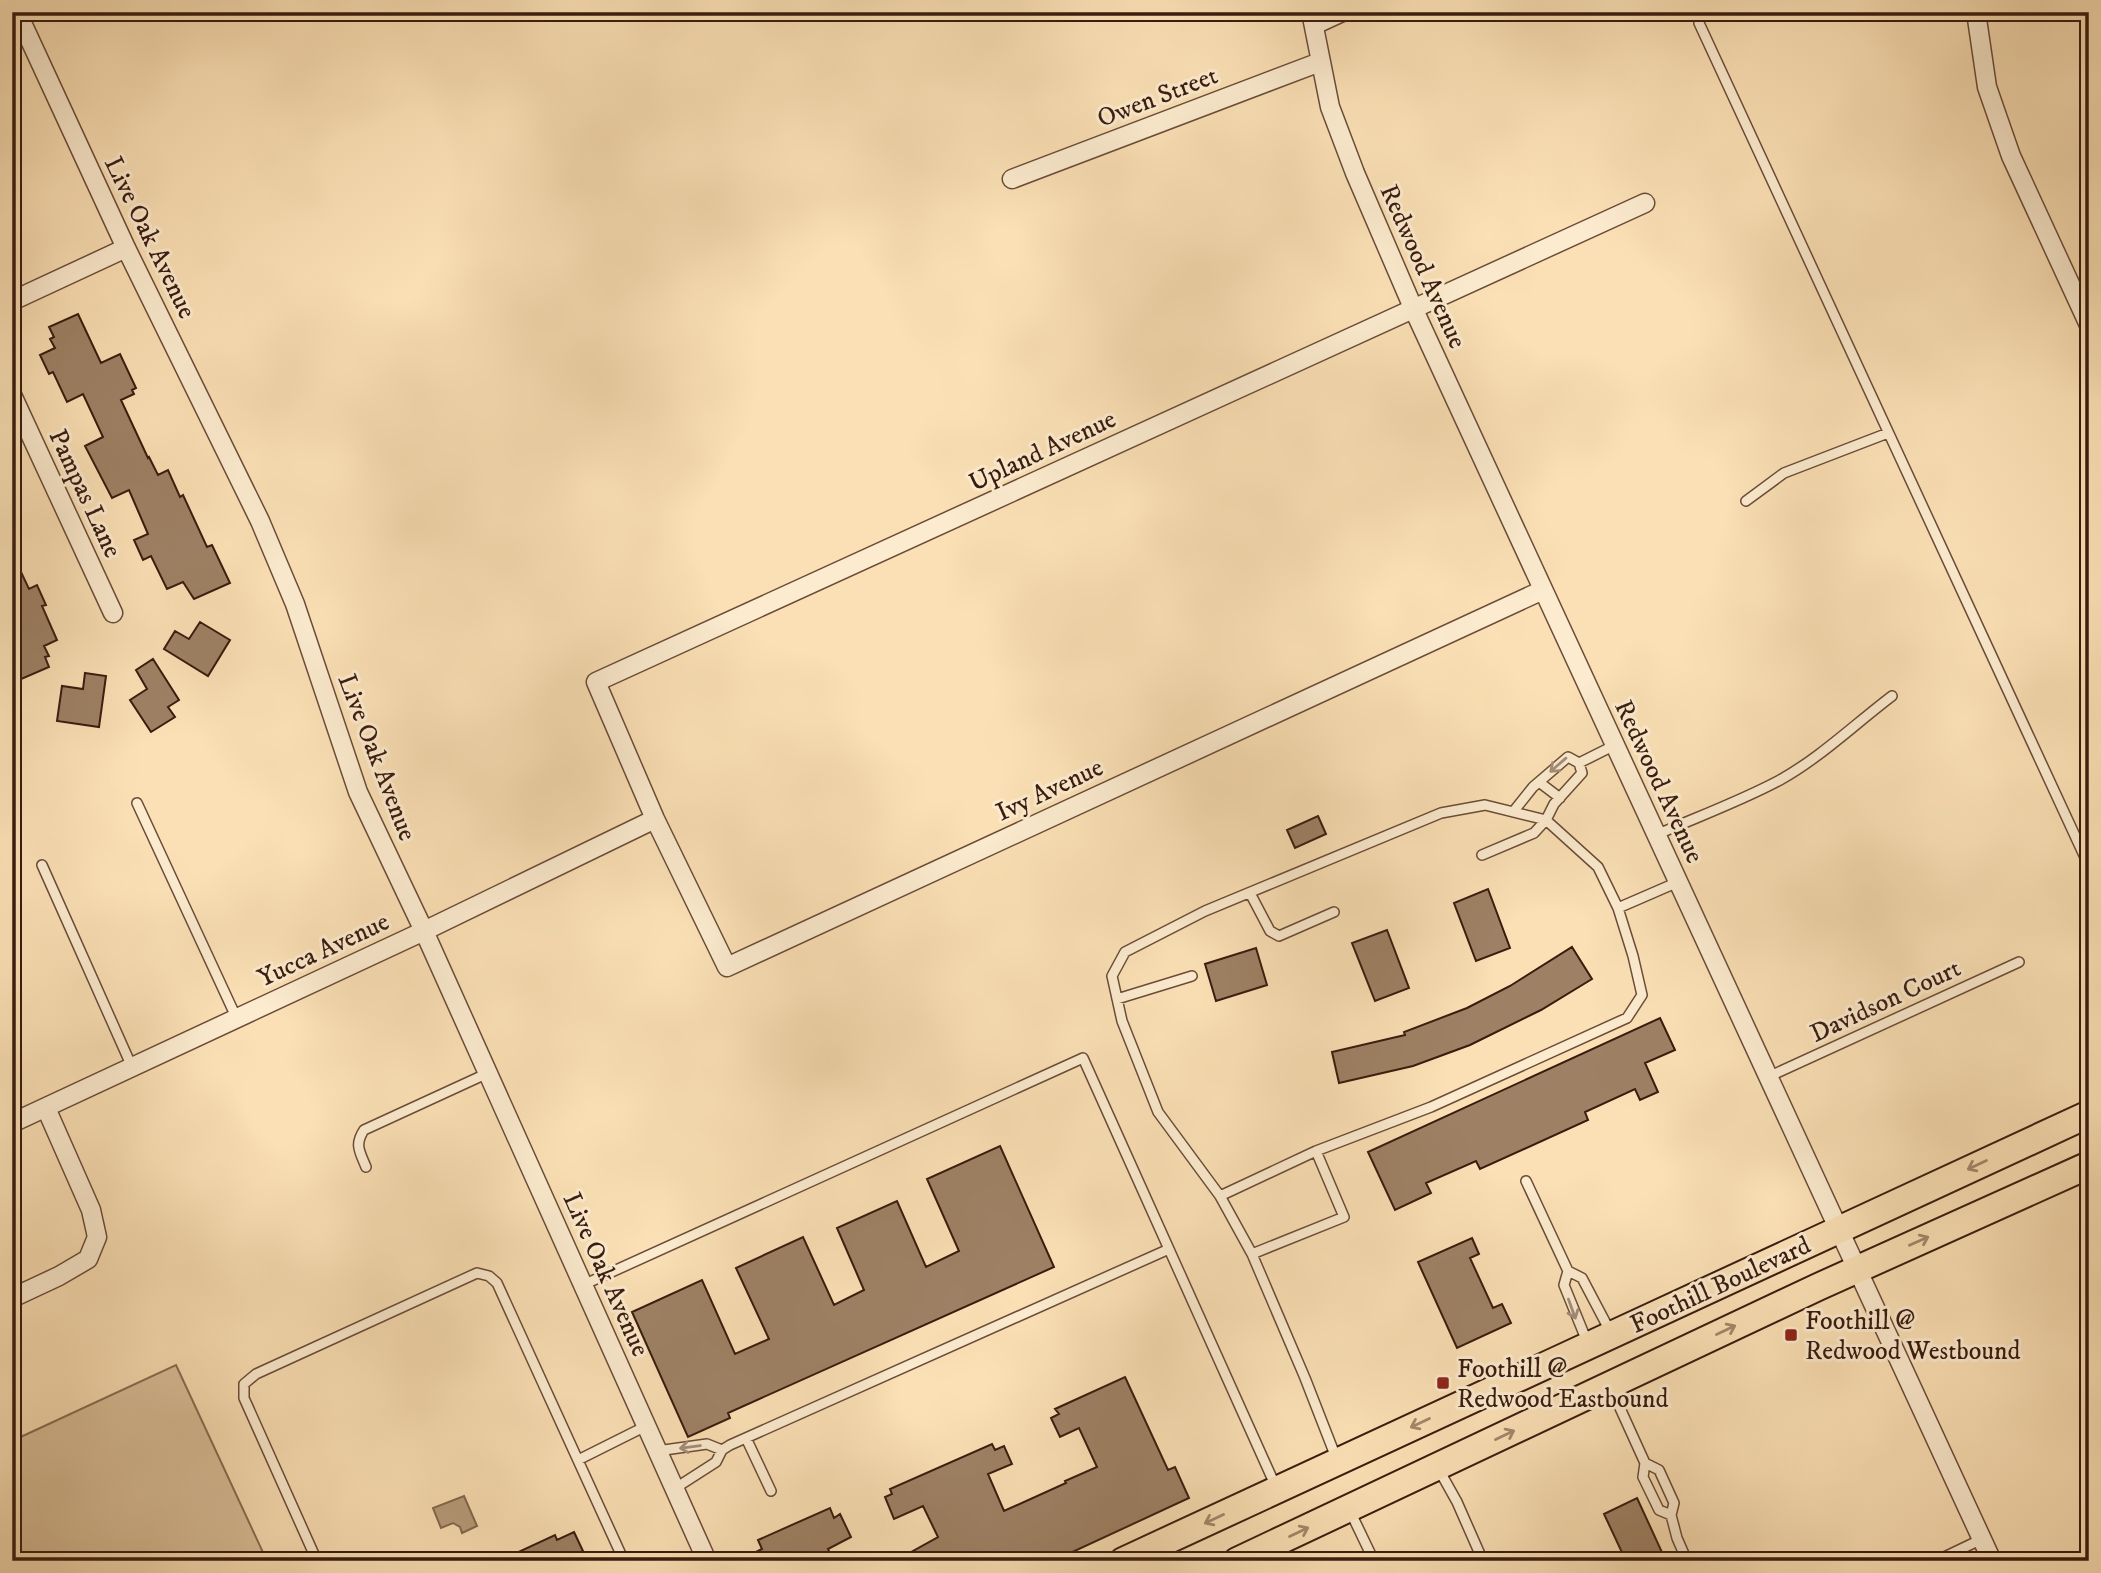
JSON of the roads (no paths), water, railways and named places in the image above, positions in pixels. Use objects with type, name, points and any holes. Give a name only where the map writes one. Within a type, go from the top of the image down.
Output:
[{"type":"main road","name":"Foothill Boulevard","points":[[1123,1561],[2089,1114]]},
{"type":"main road","name":"Foothill Boulevard","points":[[1237,1561],[1609,1385],[2089,1165]]},
{"type":"street","points":[[1976,12],[1987,87],[2011,156],[2089,325]]},
{"type":"street","name":"Live Oak Avenue","points":[[16,14],[126,248],[260,520],[295,604],[358,792],[424,931],[707,1561]]},
{"type":"street","name":"Redwood Avenue","points":[[1312,21],[1330,107],[1355,173],[1414,310],[1992,1561]]},
{"type":"street","name":"Owen Street","points":[[1013,179],[1320,62]]},
{"type":"street","name":"Upland Avenue","points":[[655,819],[596,682],[1645,202]]},
{"type":"street","points":[[12,301],[126,248]]},
{"type":"street","name":"Pampas Lane","points":[[12,395],[113,613]]},
{"type":"street","name":"Ivy Avenue","points":[[655,819],[727,967],[1543,590]]},
{"type":"street","name":"Yucca Avenue","points":[[12,1123],[424,931],[655,819]]},
{"type":"street","points":[[12,1298],[88,1259],[97,1237],[91,1210],[46,1108]]},
{"type":"lane","points":[[1312,21],[1353,12]]},
{"type":"lane","points":[[1699,23],[2089,866]]},
{"type":"lane","points":[[1746,500],[1784,473],[1888,433]]},
{"type":"lane","points":[[1656,835],[1779,780],[1833,745],[1892,696]]},
{"type":"lane","points":[[1579,763],[1615,745]]},
{"type":"lane","points":[[1482,855],[1534,833],[1546,820],[1554,804],[1582,773],[1579,763],[1568,757],[1538,782],[1513,811]]},
{"type":"lane","points":[[1538,782],[1560,797]]},
{"type":"lane","points":[[137,803],[237,1019]]},
{"type":"lane","points":[[1220,1196],[1316,1151],[1431,1107],[1627,1018],[1642,995],[1618,908],[1598,867],[1546,820],[1485,805],[1441,813],[1205,911],[1125,952],[1112,976],[1122,1021],[1158,1112],[1220,1196],[1252,1254],[1338,1461]]},
{"type":"lane","points":[[42,865],[132,1067]]},
{"type":"lane","points":[[1618,908],[1678,882]]},
{"type":"lane","points":[[1250,893],[1270,931],[1279,936],[1334,912]]},
{"type":"lane","name":"Davidson Court","points":[[1768,1077],[2019,962]]},
{"type":"lane","points":[[1117,999],[1192,976]]},
{"type":"lane","points":[[583,1285],[1083,1058],[1277,1489]]},
{"type":"lane","points":[[366,1167],[358,1139],[364,1130],[488,1073]]},
{"type":"lane","points":[[1252,1254],[1344,1217],[1316,1151]]},
{"type":"lane","points":[[1526,1181],[1568,1271],[1582,1279],[1600,1340]]},
{"type":"lane","points":[[674,1489],[716,1462],[722,1450],[746,1438],[1168,1248]]},
{"type":"lane","points":[[1568,1271],[1564,1285],[1600,1340]]},
{"type":"lane","points":[[317,1561],[244,1398],[244,1384],[256,1374],[477,1273],[489,1276],[496,1283],[624,1561]]},
{"type":"lane","points":[[1609,1385],[1646,1463],[1659,1470],[1674,1503],[1671,1514],[1676,1538],[1687,1561]]},
{"type":"lane","points":[[578,1460],[646,1426]]},
{"type":"lane","points":[[746,1438],[771,1491]]},
{"type":"lane","points":[[657,1451],[708,1444],[722,1450]]},
{"type":"lane","points":[[1646,1463],[1643,1477],[1659,1510],[1671,1514]]},
{"type":"lane","points":[[1437,1467],[1457,1502],[1483,1561]]},
{"type":"lane","points":[[1349,1509],[1374,1561]]},
{"type":"lane","points":[[1936,1561],[1982,1539]]},
{"type":"place","name":"Foothill @ Redwood Westbound","points":[[1791,1335]]},
{"type":"place","name":"Foothill @ Redwood Eastbound","points":[[1443,1383]]}]
